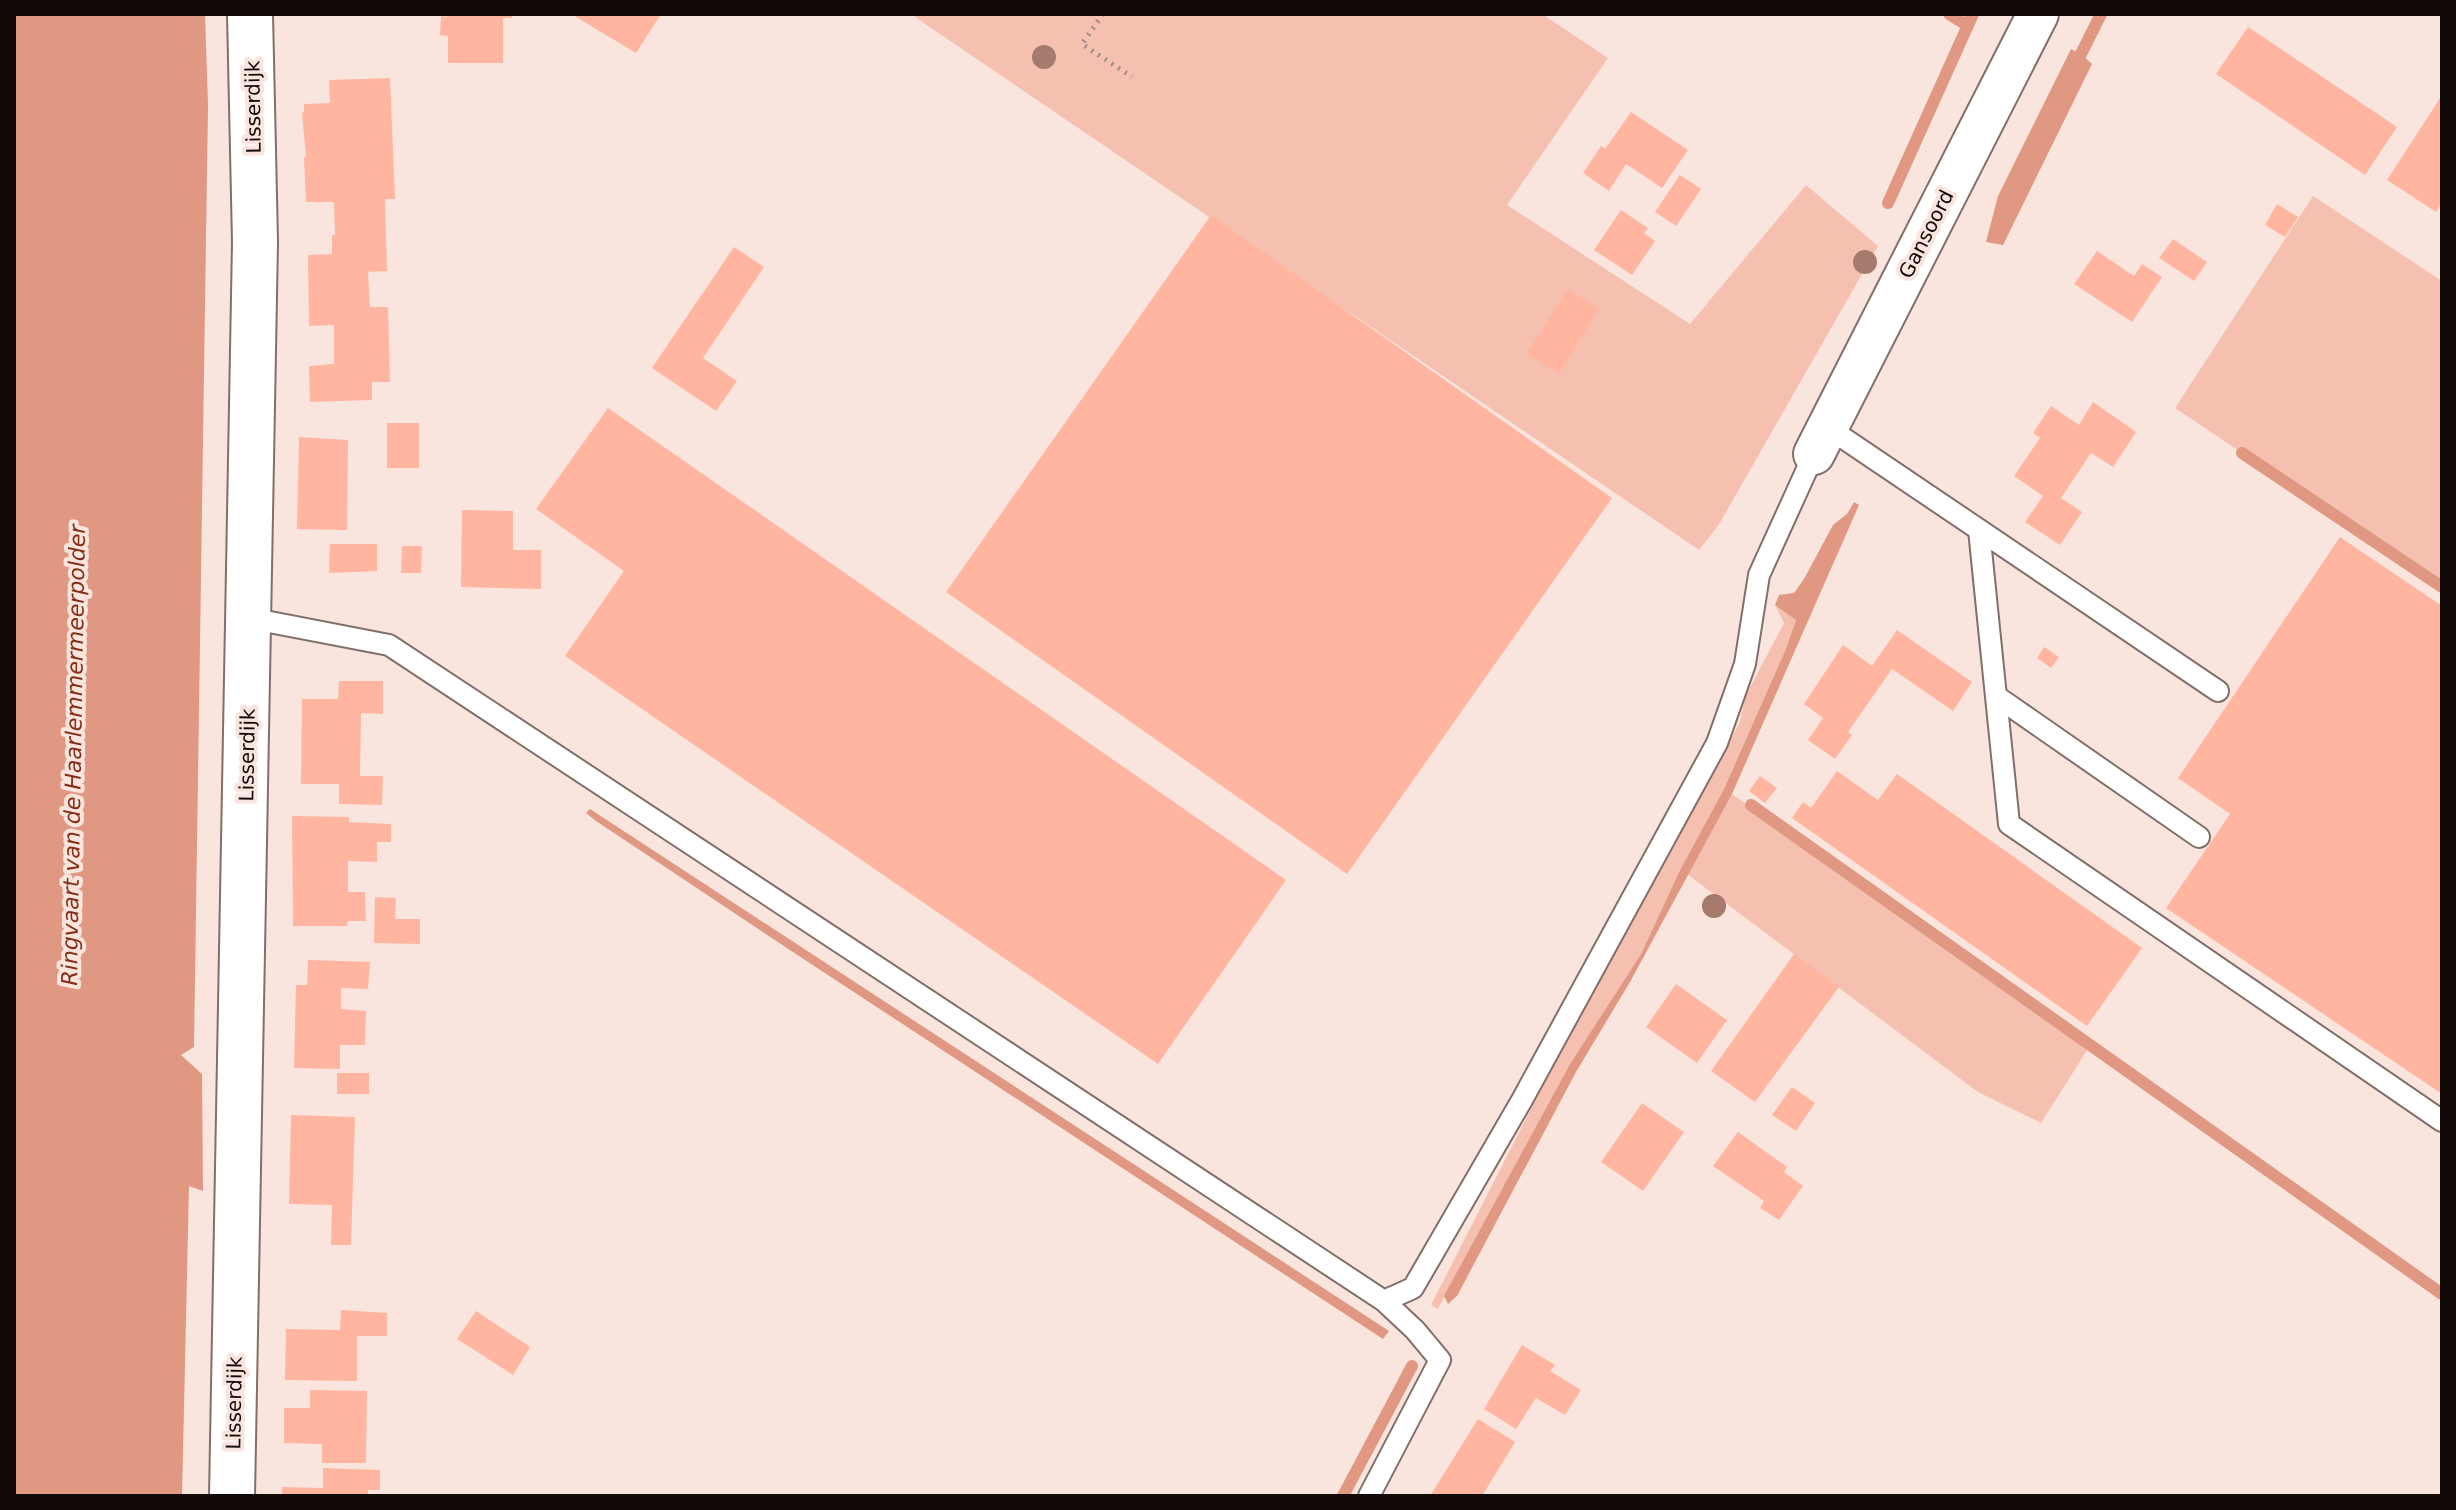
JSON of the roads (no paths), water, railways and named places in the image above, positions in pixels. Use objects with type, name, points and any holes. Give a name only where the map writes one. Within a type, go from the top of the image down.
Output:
[{"type":"street","name":"Lisserdijk","points":[[232,1496],[255,242],[250,14]]},
{"type":"street","name":"Gansoord","points":[[1820,440],[2038,14]]},
{"type":"lane","points":[[1384,1301],[1413,1288],[1522,1100],[1717,743],[1745,664],[1759,575],[1820,440],[1979,530],[2218,691]]},
{"type":"lane","points":[[1979,530],[2009,824],[2442,1121]]},
{"type":"lane","points":[[249,618],[389,645],[1384,1301],[1415,1330],[1440,1360],[1369,1496]]},
{"type":"lane","points":[[1996,696],[2199,837]]},
{"type":"water","name":"Ringvaart van de Haarlemmermeerpolder","points":[[14,14],[205,14],[208,104],[194,1047],[181,1055],[202,1074],[203,1191],[189,1186],[182,1496],[14,1496]]},
{"type":"water","points":[[2071,49],[2092,64],[2003,245],[1986,242],[1998,196]]},
{"type":"water","points":[[1854,502],[1859,505],[1732,794],[1630,982],[1576,1072],[1457,1296],[1448,1304],[1444,1296],[1570,1064],[1641,954],[1680,870],[1724,789],[1796,620],[1775,605],[1779,595],[1794,593],[1833,525],[1847,514]]},
{"type":"water","points":[[590,809],[1389,1331],[1383,1339],[596,821],[586,813]]},
{"type":"waterway","points":[[1949,14],[1968,26]]},
{"type":"waterway","points":[[1888,203],[1973,14]]},
{"type":"waterway","points":[[2081,54],[2101,14]]},
{"type":"waterway","points":[[2242,453],[2442,587]]},
{"type":"waterway","points":[[1751,805],[2442,1294]]},
{"type":"waterway","points":[[1343,1496],[1412,1366]]}]
